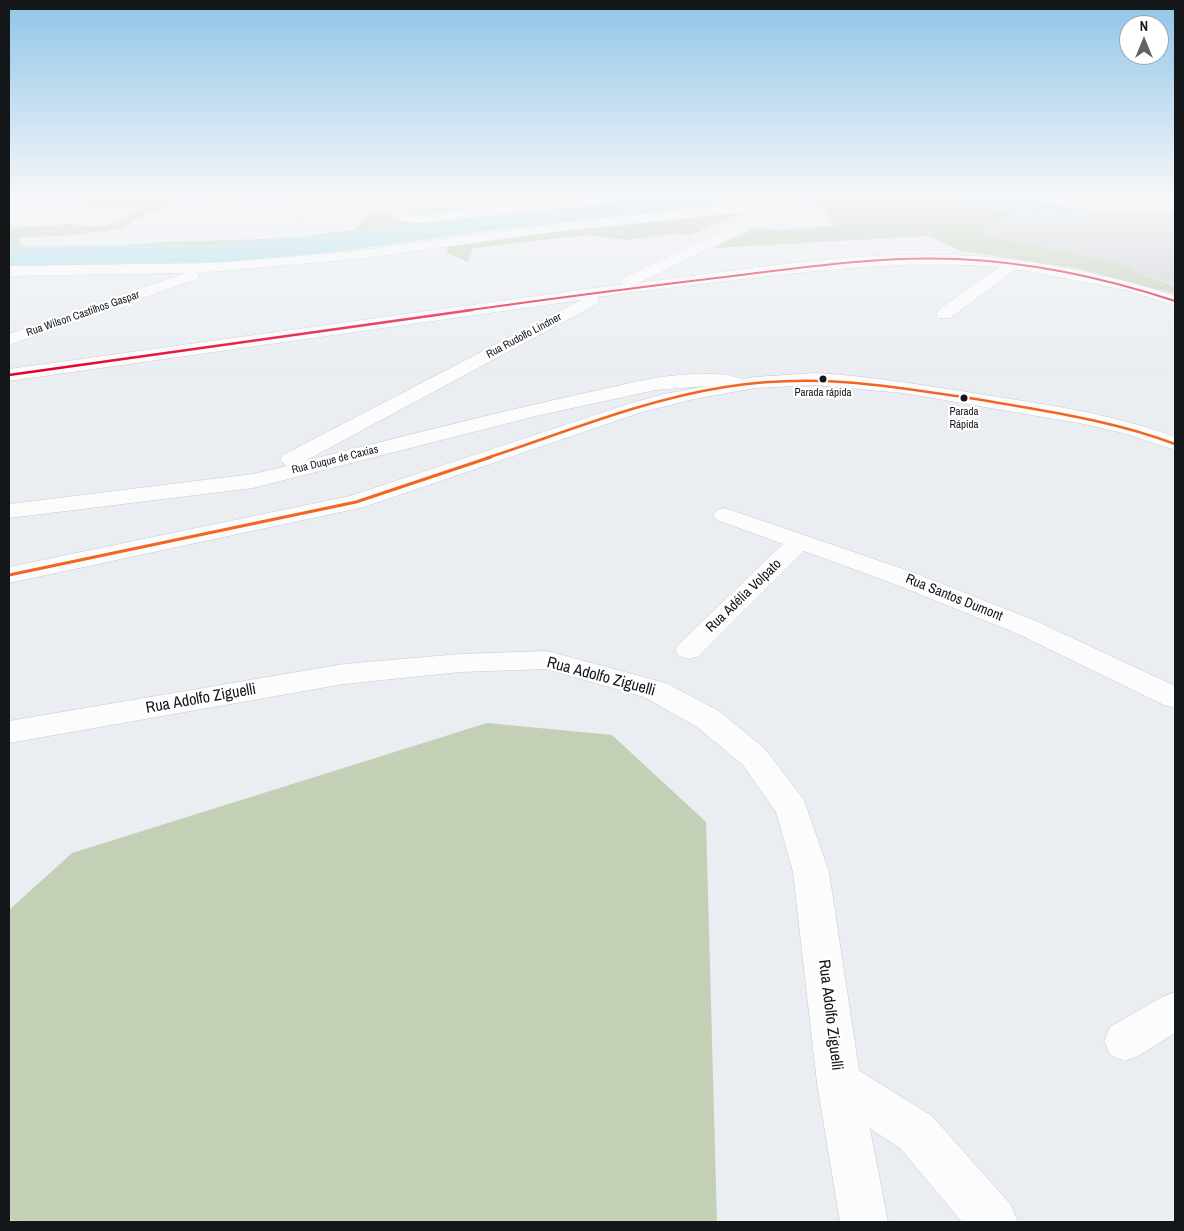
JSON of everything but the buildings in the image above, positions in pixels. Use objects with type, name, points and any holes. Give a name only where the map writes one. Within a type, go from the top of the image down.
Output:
[{"type":"street","points":[[9,271],[215,268],[352,255]]},
{"type":"street","name":"Rua Rudolfo Lindner","points":[[253,481],[608,291],[681,255]]},
{"type":"street","points":[[9,375],[608,291],[798,268],[886,260],[956,259],[1012,264],[1129,286],[1175,301]]},
{"type":"street","points":[[944,314],[1012,264]]},
{"type":"street","name":"Rua Wilson Castilhos Gaspar","points":[[9,340],[215,268]]},
{"type":"street","name":"Rua Duque de Caxias","points":[[9,512],[253,481],[539,409],[656,384],[706,380],[728,381],[737,390]]},
{"type":"street","name":"Rua Duque de Caxias","points":[[656,384],[674,384],[713,390],[814,385],[903,389],[1068,414],[1119,426],[1175,444]]},
{"type":"street","points":[[9,575],[356,502],[579,428],[614,414],[713,390]]},
{"type":"street","points":[[579,428],[737,390]]},
{"type":"street","name":"Rua Santos Dumont","points":[[725,515],[906,579],[1026,627],[1175,698]]},
{"type":"street","name":"Rua Adélia Volpato","points":[[689,650],[799,542]]},
{"type":"street","name":"Rua Adolfo Ziguelli","points":[[9,732],[344,674],[460,663],[547,660],[655,690],[708,718],[754,757],[792,809],[811,872],[839,1083],[864,1222]]},
{"type":"street","points":[[1125,1041],[1175,1011]]},
{"type":"street","points":[[839,1083],[916,1132],[994,1222]]},
{"type":"green space","points":[[9,255],[272,255],[129,264],[9,266]]},
{"type":"green space","points":[[452,255],[470,255],[468,262]]},
{"type":"green space","points":[[990,255],[1083,255],[1128,265],[1140,274],[1175,286],[1175,294],[1079,269]]},
{"type":"green space","points":[[487,723],[612,735],[706,822],[717,1222],[33,1222],[9,1220],[9,910],[72,853]]},
{"type":"waterway","points":[[9,257],[93,255]]},
{"type":"transit line","points":[[9,375],[608,291],[798,268],[886,260],[956,259],[1013,264],[1129,286],[1175,301]]},
{"type":"transit line","points":[[9,575],[356,502],[635,408],[694,393],[755,383],[815,379],[903,388],[1084,418],[1130,429],[1175,444]]},
{"type":"place","name":"Parada rápida","points":[[823,379]]},
{"type":"place","name":"Parada Rápida","points":[[964,398]]}]
